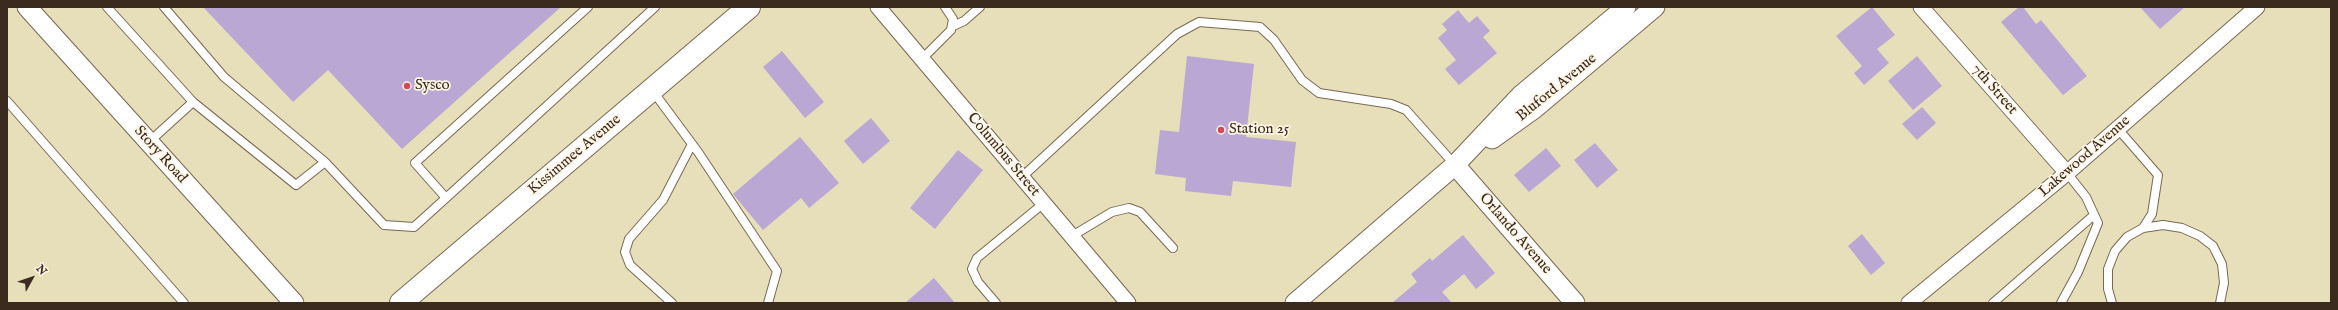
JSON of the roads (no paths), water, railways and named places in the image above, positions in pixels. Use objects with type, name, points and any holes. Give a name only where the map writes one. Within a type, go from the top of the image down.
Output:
[{"type":"main road","name":"Kissimmee Avenue","points":[[401,303],[749,7]]},
{"type":"street","name":"Story Road","points":[[27,7],[294,303]]},
{"type":"street","name":"Columbus Street","points":[[878,7],[1128,303]]},
{"type":"street","name":"Bluford Avenue","points":[[1455,165],[1522,95],[1626,7]]},
{"type":"street","name":"Bluford Avenue","points":[[1295,303],[1455,165],[1534,109],[1655,7]]},
{"type":"street","name":"7th Street","points":[[1921,7],[2067,173]]},
{"type":"street","name":"Lakewood Avenue","points":[[1909,303],[2067,173],[2257,7]]},
{"type":"street","name":"Orlando Avenue","points":[[1455,165],[1575,303]]},
{"type":"lane","points":[[107,7],[193,102],[296,185],[325,162]]},
{"type":"lane","points":[[164,7],[224,77],[325,162],[384,225],[414,227],[655,7]]},
{"type":"lane","points":[[446,198],[415,163],[588,7]]},
{"type":"lane","points":[[945,7],[952,19],[953,26]]},
{"type":"lane","points":[[922,59],[953,26],[964,21],[980,7]]},
{"type":"lane","points":[[1022,177],[1177,34],[1199,22],[1260,26],[1274,40],[1302,80],[1319,93],[1391,104],[1406,110],[1455,165]]},
{"type":"lane","points":[[652,89],[692,144],[777,271],[768,303]]},
{"type":"lane","points":[[7,101],[184,303]]},
{"type":"lane","points":[[149,142],[193,102]]},
{"type":"lane","points":[[2118,129],[2158,175],[2152,214],[2143,228]]},
{"type":"lane","points":[[672,303],[630,265],[625,252],[629,239],[662,200],[692,144]]},
{"type":"lane","points":[[2061,303],[2078,272],[2098,223],[2086,197],[2067,173]]},
{"type":"lane","points":[[996,303],[978,282],[972,270],[977,258],[1044,203]]},
{"type":"lane","points":[[1072,236],[1112,212],[1129,208],[1140,212],[1173,248]]},
{"type":"lane","points":[[1993,303],[2094,215]]},
{"type":"lane","points":[[2112,303],[2108,289],[2108,269],[2115,251],[2127,236],[2143,228],[2163,225],[2182,228],[2200,236],[2213,246],[2222,264],[2224,283],[2220,303]]},
{"type":"place","name":"Sysco","points":[[407,86]]},
{"type":"place","name":"Station 25","points":[[1221,130]]}]
